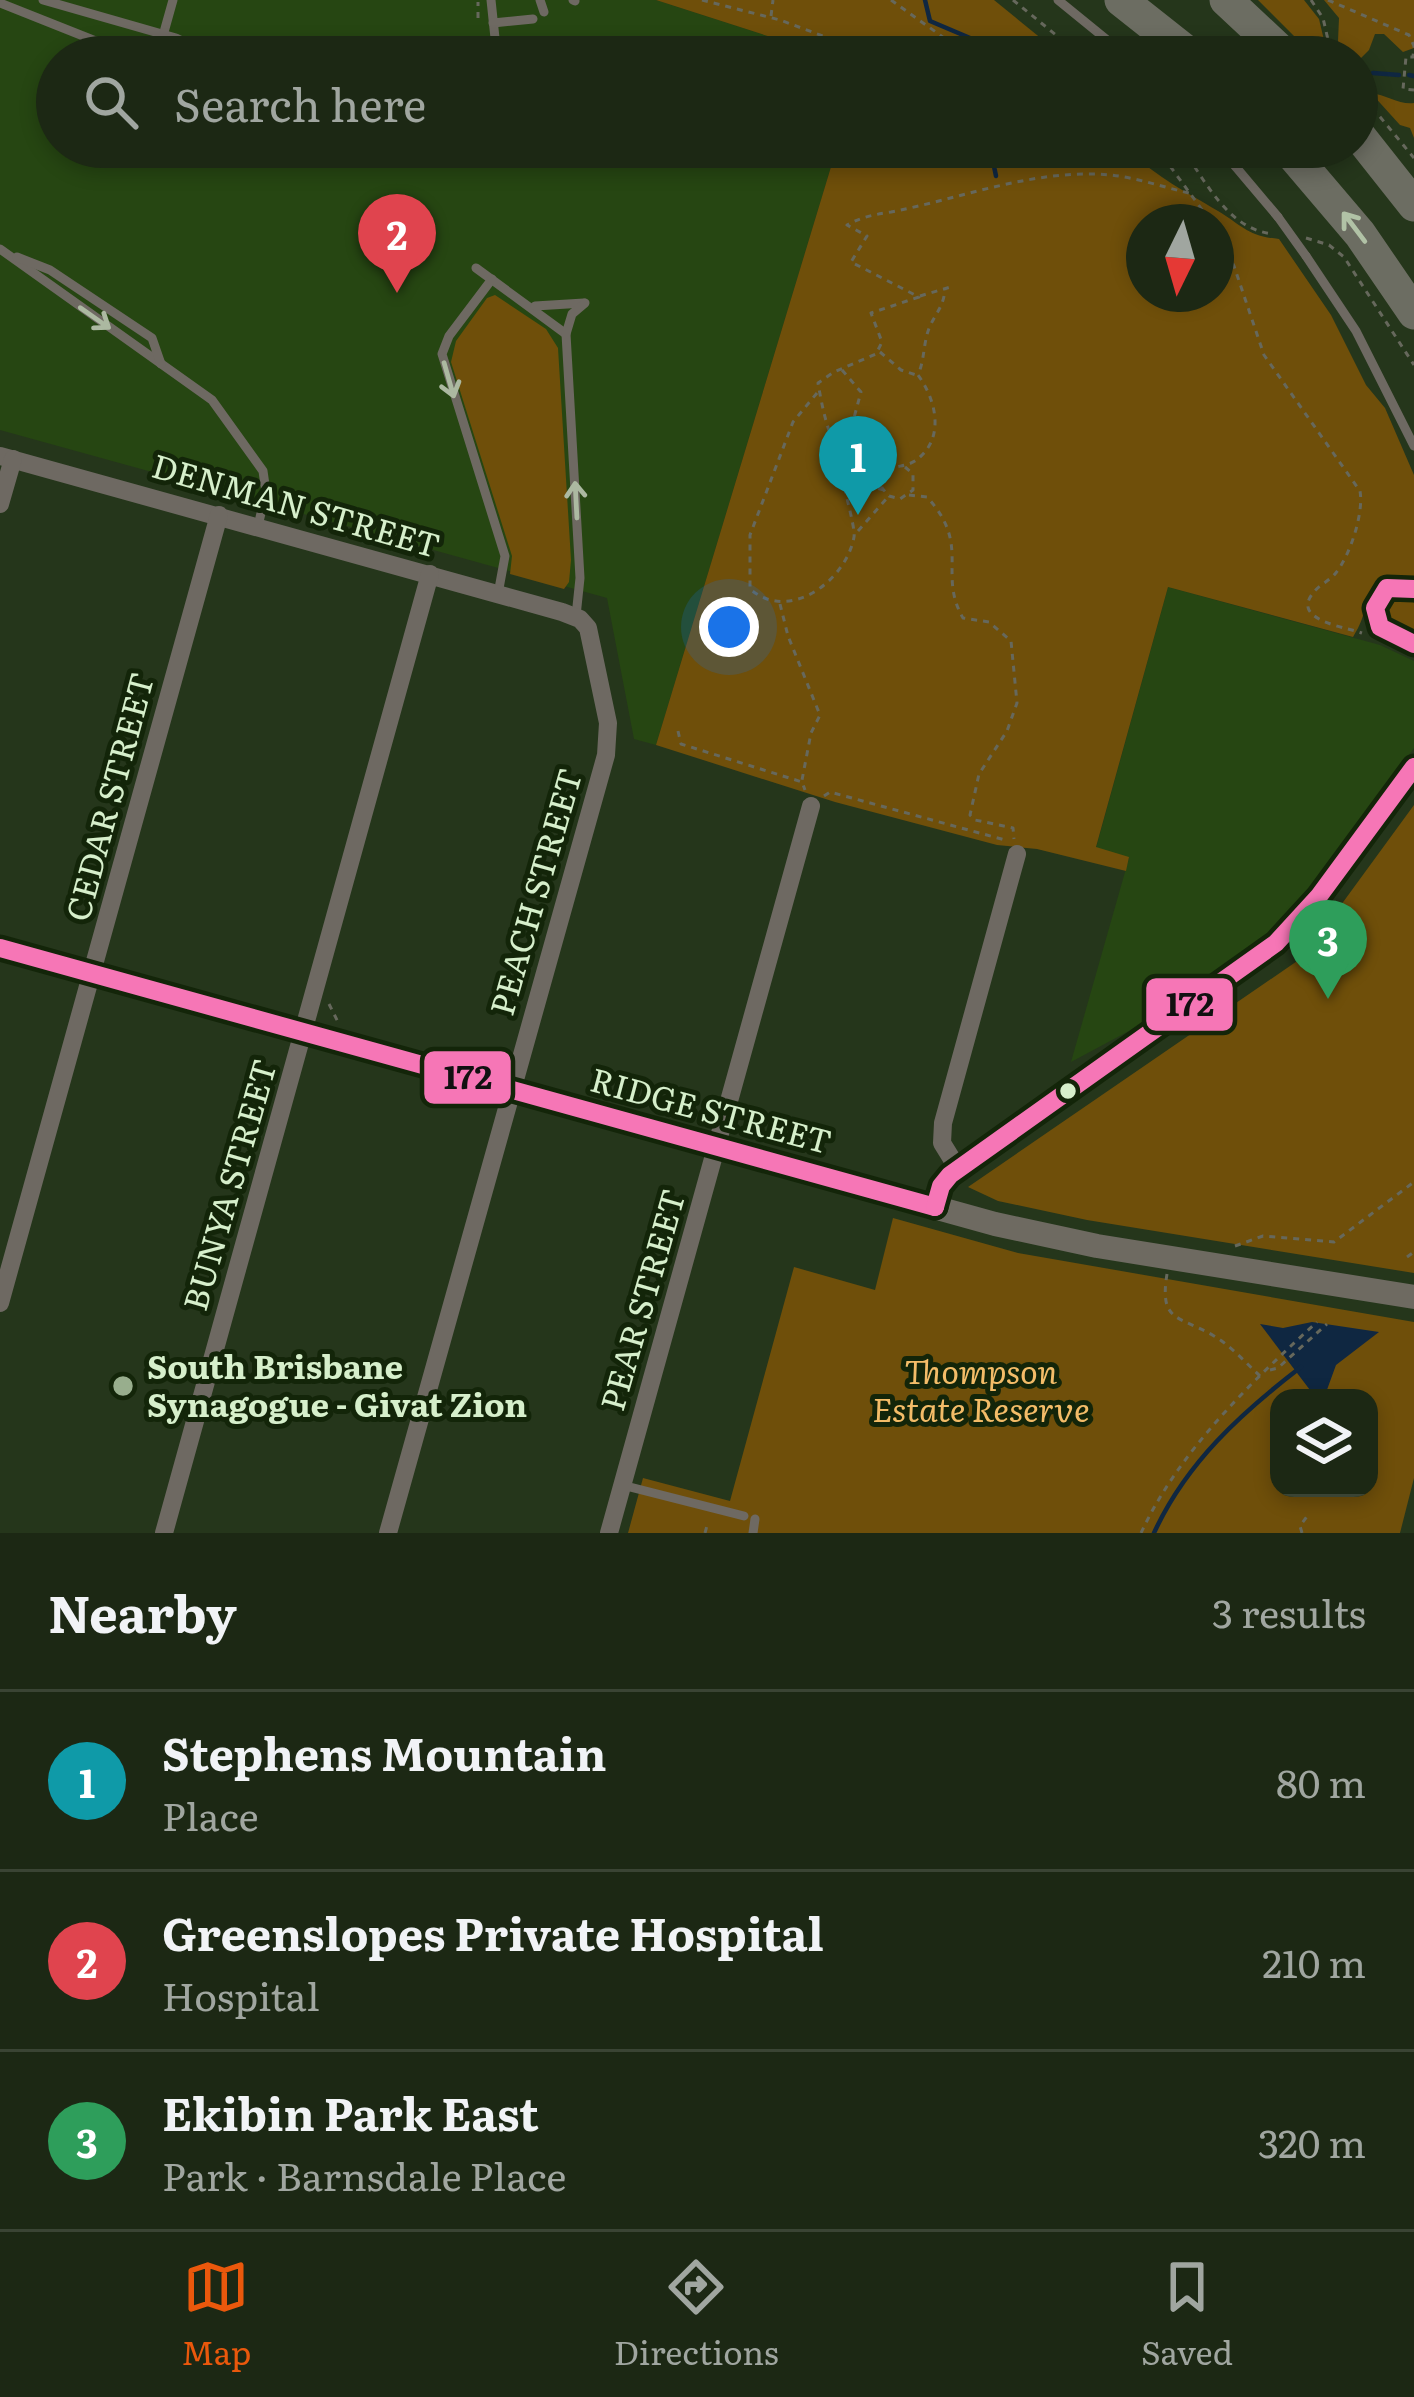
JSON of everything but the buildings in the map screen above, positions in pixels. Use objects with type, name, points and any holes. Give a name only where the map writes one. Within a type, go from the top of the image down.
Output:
[{"type":"highway","points":[[1121,0],[1166,36]]},
{"type":"highway","points":[[1226,0],[1265,36]]},
{"type":"highway","points":[[1378,160],[1414,205]]},
{"type":"highway","points":[[1304,168],[1360,235],[1414,313]]},
{"type":"street","name":"DENMAN STREET","points":[[6,458],[576,616]]},
{"type":"street","points":[[0,504],[6,458]]},
{"type":"street","name":"CEDAR STREET","points":[[0,1304],[219,515]]},
{"type":"street","name":"BUNYA STREET","points":[[164,1533],[430,574]]},
{"type":"street","points":[[1414,589],[1388,586],[1376,598],[1373,610],[1380,627],[1414,644]]},
{"type":"street","name":"PEACH STREET","points":[[388,1533],[608,744],[590,633],[576,616]]},
{"type":"street","points":[[935,1208],[944,1181],[958,1169],[1276,943],[1318,896],[1414,767]]},
{"type":"street","name":"PEAR STREET","points":[[609,1533],[813,798]]},
{"type":"street","points":[[958,1169],[942,1143],[943,1123],[1016,848]]},
{"type":"street","name":"RIDGE STREET","points":[[0,948],[1064,1240],[1414,1297]]},
{"type":"lane","points":[[43,0],[164,35],[173,0]]},
{"type":"lane","points":[[491,0],[495,36]]},
{"type":"lane","points":[[543,6],[556,0]]},
{"type":"lane","points":[[1058,0],[1102,36]]},
{"type":"lane","points":[[0,3],[84,36]]},
{"type":"lane","points":[[74,32],[80,10]]},
{"type":"lane","points":[[493,23],[532,19]]},
{"type":"lane","points":[[1236,168],[1306,256],[1355,331],[1414,446]]},
{"type":"lane","points":[[1,250],[50,270],[152,338],[161,364],[212,400],[263,471],[266,492],[258,526]]},
{"type":"lane","points":[[476,268],[566,334]]},
{"type":"lane","points":[[492,279],[448,336],[442,354],[505,556],[498,594]]},
{"type":"lane","points":[[530,306],[585,303],[572,314],[566,334],[580,586],[576,616]]},
{"type":"lane","points":[[622,1485],[749,1518],[753,1533]]},
{"type":"path","points":[[702,0],[821,36]]},
{"type":"path","points":[[771,18],[773,0]]},
{"type":"path","points":[[891,0],[947,36]]},
{"type":"path","points":[[1311,0],[1327,36]]},
{"type":"path","points":[[1328,0],[1409,35],[1414,49],[1413,57],[1406,57],[1403,89],[1414,90]]},
{"type":"path","points":[[478,2],[478,18]]},
{"type":"path","points":[[1015,2],[1057,36]]},
{"type":"path","points":[[1378,114],[1414,158]]},
{"type":"path","points":[[1172,168],[1199,204]]},
{"type":"path","points":[[919,297],[851,262],[867,236],[848,225],[868,213],[1054,176],[1112,175],[1192,194]]},
{"type":"path","points":[[1234,266],[1264,355],[1360,491],[1360,512],[1343,561],[1307,605],[1311,614],[1368,635]]},
{"type":"path","points":[[856,532],[818,383],[878,350],[882,342],[871,313],[954,286]]},
{"type":"path","points":[[918,375],[928,328],[944,306],[945,288]]},
{"type":"path","points":[[878,350],[901,370],[918,375],[937,422],[924,453],[905,467],[884,472],[884,490]]},
{"type":"path","points":[[841,368],[861,392],[842,460]]},
{"type":"path","points":[[820,391],[793,422],[750,535],[750,589],[763,600],[780,604],[822,587],[844,568],[856,532],[889,496]]},
{"type":"path","points":[[678,731],[681,744],[802,782],[813,798],[830,793],[1016,848],[1013,828],[974,820],[970,815],[979,774],[1007,731],[1016,703],[1011,641],[989,622],[963,618],[954,602],[952,540],[946,517],[927,496],[909,494],[899,499],[869,487],[837,453]]},
{"type":"path","points":[[905,467],[915,479],[909,494]]},
{"type":"path","points":[[780,604],[820,715],[811,733],[802,782]]},
{"type":"path","points":[[329,1002],[341,1025]]},
{"type":"path","points":[[1222,1247],[1234,1249],[1240,1242],[1263,1236],[1334,1241],[1414,1182]]},
{"type":"path","points":[[1407,1257],[1414,1252]]},
{"type":"path","points":[[1167,1276],[1162,1300],[1171,1316],[1215,1337],[1262,1377]]},
{"type":"path","points":[[1141,1533],[1179,1468],[1272,1362],[1317,1322]]},
{"type":"path","points":[[1268,1371],[1327,1324]]},
{"type":"path","points":[[1302,1533],[1300,1526],[1308,1515]]},
{"type":"shaded area","points":[[0,0],[656,0],[768,36],[36,36],[36,168],[831,168],[656,745],[634,739],[607,598],[0,430]]},
{"type":"shaded area","points":[[1168,587],[1380,645],[1414,661],[1414,748],[1287,919],[1142,1024],[1071,1062],[1129,858],[1096,848]]},
{"type":"green space","points":[[656,0],[994,0],[1038,36],[768,36]]},
{"type":"green space","points":[[1258,0],[1304,0],[1319,19],[1323,36],[1294,36]]},
{"type":"green space","points":[[1324,0],[1414,0],[1414,48],[1403,52],[1384,34],[1338,36],[1339,18]]},
{"type":"green space","points":[[1378,95],[1414,103],[1414,138],[1410,128],[1400,125]]},
{"type":"green space","points":[[831,168],[1150,168],[1206,204],[1126,204],[1126,312],[1234,312],[1234,221],[1259,235],[1279,239],[1331,315],[1366,385],[1385,408],[1414,475],[1414,580],[1375,585],[1353,637],[1168,587],[1096,847],[1129,857],[1126,871],[1037,849],[997,845],[835,802],[656,745]]},
{"type":"green space","points":[[495,295],[546,329],[558,348],[571,560],[564,589],[510,574],[512,556],[451,362],[456,341],[487,298]]},
{"type":"green space","points":[[1398,592],[1414,603],[1414,635],[1385,622],[1381,605]]},
{"type":"green space","points":[[1414,805],[1414,1273],[1087,1220],[998,1201],[968,1187],[1303,957]]},
{"type":"green space","name":"Thompson Estate Reserve","points":[[893,1218],[1018,1253],[1414,1322],[1414,1478],[1400,1533],[628,1533],[643,1478],[730,1501],[794,1267],[875,1290]]},
{"type":"water","points":[[1312,1322],[1379,1332],[1336,1365],[1327,1389],[1309,1389],[1260,1324],[1283,1328]]},
{"type":"waterway","points":[[925,0],[930,21],[965,36]]},
{"type":"waterway","points":[[1378,73],[1399,75]]},
{"type":"waterway","points":[[1409,75],[1414,76]]},
{"type":"waterway","points":[[994,168],[996,176]]},
{"type":"waterway","points":[[1154,1533],[1182,1484],[1217,1441],[1301,1367]]},
{"type":"transit line","name":"172","points":[[1414,589],[1387,588],[1375,608],[1380,627],[1414,644]]},
{"type":"transit line","name":"172","points":[[935,1207],[950,1175],[1276,943],[1319,896],[1414,767]]},
{"type":"transit line","name":"172","points":[[0,948],[935,1207]]},
{"type":"place","name":"Greenslopes Private Hospital","points":[[397,293]]},
{"type":"place","name":"Stephens Mountain","points":[[858,515]]},
{"type":"place","name":"Ekibin Park East","points":[[1328,999]]},
{"type":"place","name":"South Brisbane Synagogue - Givat Zion","points":[[123,1386]]}]
